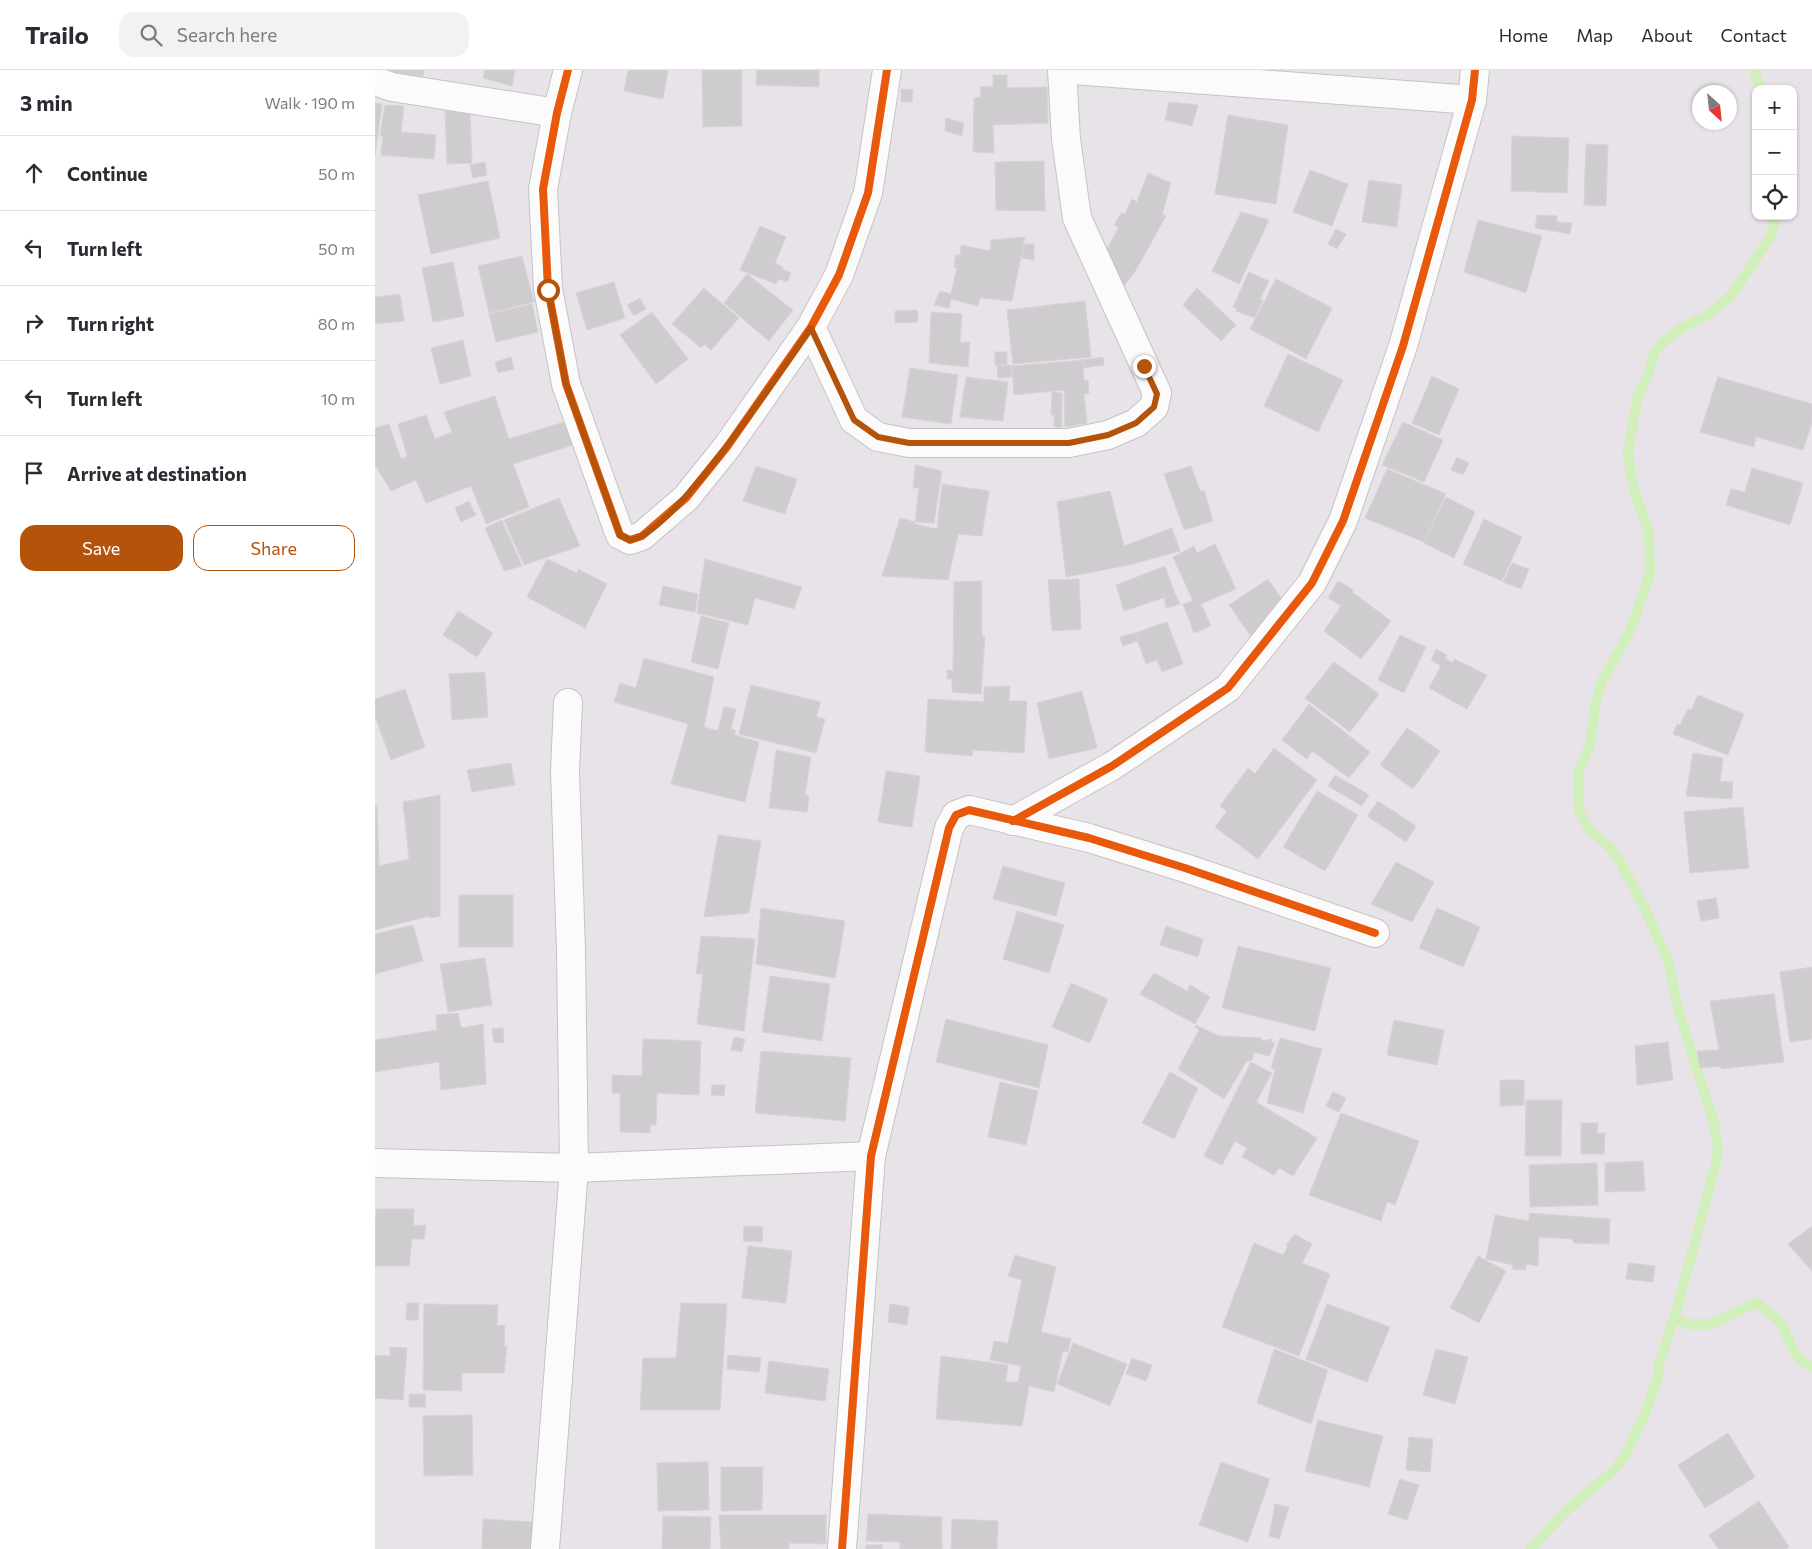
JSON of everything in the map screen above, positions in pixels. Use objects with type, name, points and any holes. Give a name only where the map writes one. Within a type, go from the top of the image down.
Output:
[{"type":"street","points":[[568,70],[557,113],[543,189],[548,290],[566,384],[620,535],[630,540],[636,540],[685,498],[727,447],[811,328],[839,275],[868,193],[887,70]]},
{"type":"street","points":[[811,328],[854,420],[878,437],[909,443],[1069,443],[1108,435],[1136,423],[1154,407],[1157,394],[1077,218],[1066,139],[1062,70]]},
{"type":"street","points":[[1073,70],[1473,100]]},
{"type":"street","points":[[1013,821],[1112,766],[1228,688],[1311,583],[1343,521],[1403,346],[1473,100],[1475,70]]},
{"type":"street","points":[[375,81],[392,87],[427,81],[557,113]]},
{"type":"street","points":[[545,1549],[574,1168],[571,950],[565,771],[568,703]]},
{"type":"street","points":[[842,1549],[871,1156],[949,828],[957,815],[969,810],[1098,841],[1375,934]]},
{"type":"street","points":[[375,1163],[574,1168],[871,1156]]},
{"type":"building","points":[[375,70],[424,70],[423,76]]},
{"type":"building","points":[[485,70],[515,70],[512,86],[483,78]]},
{"type":"building","points":[[628,70],[668,70],[663,99],[624,91]]},
{"type":"building","points":[[702,70],[742,70],[742,126],[703,127]]},
{"type":"building","points":[[757,70],[819,70],[819,87],[756,85]]},
{"type":"building","points":[[993,75],[1007,75],[1007,88],[1047,87],[1048,123],[993,125],[994,153],[973,152],[974,98],[981,97],[980,87],[993,86]]},
{"type":"building","points":[[901,89],[913,90],[912,102],[901,102]]},
{"type":"building","points":[[1169,102],[1198,105],[1192,126],[1165,120]]},
{"type":"building","points":[[375,103],[382,104],[375,156]]},
{"type":"building","points":[[385,105],[404,106],[401,132],[436,135],[434,159],[381,155],[383,136],[380,136]]},
{"type":"building","points":[[470,110],[472,163],[447,164],[445,111]]},
{"type":"building","points":[[1228,115],[1288,125],[1276,204],[1215,194]]},
{"type":"building","points":[[946,118],[964,123],[962,136],[945,131]]},
{"type":"building","points":[[1512,136],[1569,138],[1567,193],[1511,191]]},
{"type":"building","points":[[1586,144],[1608,145],[1606,206],[1584,205]]},
{"type":"building","points":[[1044,161],[1045,211],[996,210],[995,162]]},
{"type":"building","points":[[485,162],[487,175],[473,178],[470,165]]},
{"type":"building","points":[[1310,170],[1348,184],[1332,226],[1293,212]]},
{"type":"building","points":[[1148,173],[1171,183],[1162,215],[1166,216],[1136,270],[1121,290],[1105,252],[1119,227],[1114,225],[1121,213],[1125,214],[1132,199],[1137,202]]},
{"type":"building","points":[[1369,180],[1402,185],[1397,227],[1362,222]]},
{"type":"building","points":[[488,181],[500,238],[431,254],[418,195]]},
{"type":"building","points":[[1241,212],[1269,220],[1239,284],[1212,271]]},
{"type":"building","points":[[1537,215],[1557,216],[1557,222],[1572,223],[1570,234],[1535,228]]},
{"type":"building","points":[[1478,220],[1542,236],[1526,293],[1464,272]]},
{"type":"building","points":[[760,226],[786,237],[775,263],[791,273],[787,282],[779,279],[776,284],[740,270]]},
{"type":"building","points":[[1336,229],[1346,234],[1337,249],[1328,244]]},
{"type":"building","points":[[1025,237],[1012,301],[980,298],[978,306],[951,299],[949,308],[934,305],[940,291],[951,294],[957,267],[954,268],[956,255],[960,255],[961,245],[990,251],[991,240]]},
{"type":"building","points":[[1024,244],[1034,244],[1034,260],[1022,258]]},
{"type":"building","points":[[522,256],[534,302],[489,313],[478,266]]},
{"type":"building","points":[[453,262],[464,316],[433,322],[422,268]]},
{"type":"building","points":[[1249,272],[1269,281],[1260,299],[1263,300],[1255,318],[1236,311],[1237,308],[1233,307]]},
{"type":"building","points":[[747,274],[793,310],[769,341],[724,303]]},
{"type":"building","points":[[1276,279],[1332,308],[1306,359],[1250,329]]},
{"type":"building","points":[[614,282],[625,318],[587,330],[576,293]]},
{"type":"building","points":[[704,288],[739,318],[711,350],[704,344],[701,348],[672,324]]},
{"type":"building","points":[[1197,288],[1236,325],[1221,341],[1183,305]]},
{"type":"building","points":[[400,294],[404,321],[375,324],[375,297]]},
{"type":"building","points":[[640,298],[646,309],[634,316],[627,305]]},
{"type":"building","points":[[1085,301],[1091,357],[1013,364],[1007,310]]},
{"type":"building","points":[[532,304],[538,332],[496,342],[489,314]]},
{"type":"building","points":[[917,310],[918,322],[895,323],[895,311]]},
{"type":"building","points":[[652,312],[688,359],[656,384],[620,335]]},
{"type":"building","points":[[931,312],[962,314],[960,343],[970,342],[968,367],[929,363]]},
{"type":"building","points":[[463,340],[471,376],[440,384],[431,348]]},
{"type":"building","points":[[995,352],[1007,352],[1007,365],[995,365]]},
{"type":"building","points":[[1288,354],[1343,380],[1318,432],[1264,406]]},
{"type":"building","points":[[511,357],[514,369],[498,373],[495,362]]},
{"type":"building","points":[[1103,357],[1104,365],[1083,368],[1082,360]]},
{"type":"building","points":[[1083,360],[1084,381],[1088,380],[1089,393],[1084,394],[1087,423],[1065,427],[1064,390],[1014,395],[1012,366]]},
{"type":"building","points":[[1011,365],[1012,377],[998,378],[997,366]]},
{"type":"building","points":[[910,368],[958,375],[951,424],[902,417]]},
{"type":"building","points":[[1432,376],[1459,389],[1439,435],[1412,423]]},
{"type":"building","points":[[966,377],[1008,382],[1003,421],[960,417]]},
{"type":"building","points":[[1718,377],[1812,404],[1812,423],[1803,450],[1756,437],[1754,447],[1700,432]]},
{"type":"building","points":[[1052,392],[1062,393],[1062,427],[1054,427],[1054,415],[1051,415]]},
{"type":"building","points":[[495,396],[509,439],[564,422],[573,445],[513,464],[529,507],[486,524],[471,486],[426,503],[416,480],[391,491],[375,465],[375,428],[389,424],[401,459],[407,456],[398,424],[426,415],[435,439],[452,432],[444,412]]},
{"type":"building","points":[[1403,422],[1443,440],[1424,482],[1382,465]]},
{"type":"building","points":[[1457,457],[1469,463],[1463,475],[1451,470]]},
{"type":"building","points":[[915,465],[942,471],[934,523],[914,522],[914,524],[937,529],[942,484],[989,491],[982,536],[958,534],[948,580],[882,576],[900,518],[915,522],[919,488],[913,488]]},
{"type":"building","points":[[756,466],[797,479],[785,514],[743,501]]},
{"type":"building","points":[[1191,466],[1200,491],[1204,490],[1213,521],[1184,530],[1164,474]]},
{"type":"building","points":[[1752,468],[1803,483],[1790,525],[1726,505],[1731,489],[1745,492]]},
{"type":"building","points":[[1387,469],[1446,494],[1424,542],[1365,518]]},
{"type":"building","points":[[1110,491],[1124,546],[1172,528],[1180,551],[1129,565],[1066,577],[1057,502]]},
{"type":"building","points":[[1446,497],[1475,512],[1454,558],[1424,543]]},
{"type":"building","points":[[559,498],[580,546],[524,565],[504,520]]},
{"type":"building","points":[[469,501],[476,515],[461,522],[455,508]]},
{"type":"building","points":[[1484,519],[1522,537],[1502,581],[1463,564]]},
{"type":"building","points":[[502,520],[522,566],[504,571],[485,528]]},
{"type":"building","points":[[1215,544],[1236,589],[1201,604],[1211,626],[1194,633],[1183,604],[1193,601],[1173,557],[1194,546],[1197,553]]},
{"type":"building","points":[[547,559],[577,573],[578,569],[607,584],[585,628],[527,597]]},
{"type":"building","points":[[705,559],[802,587],[794,609],[755,598],[748,625],[697,613]]},
{"type":"building","points":[[1512,563],[1529,569],[1521,589],[1503,582]]},
{"type":"building","points":[[1165,566],[1175,594],[1124,611],[1116,585]]},
{"type":"building","points":[[1079,579],[1081,629],[1052,631],[1048,580]]},
{"type":"building","points":[[1268,579],[1288,608],[1252,638],[1229,605]]},
{"type":"building","points":[[982,581],[982,636],[985,637],[981,694],[952,692],[952,679],[947,679],[947,670],[953,671],[954,582]]},
{"type":"building","points":[[1338,581],[1354,590],[1352,592],[1391,621],[1361,659],[1324,631],[1341,606],[1328,598]]},
{"type":"building","points":[[663,586],[698,594],[695,612],[659,605]]},
{"type":"building","points":[[1175,594],[1180,604],[1166,608],[1164,597]]},
{"type":"building","points":[[458,611],[493,633],[477,657],[443,635]]},
{"type":"building","points":[[701,616],[729,623],[718,669],[691,662]]},
{"type":"building","points":[[1167,622],[1183,664],[1162,672],[1157,660],[1146,664],[1135,633]]},
{"type":"building","points":[[1135,633],[1138,641],[1123,646],[1120,637]]},
{"type":"building","points":[[1400,635],[1426,647],[1404,693],[1378,680]]},
{"type":"building","points":[[1436,649],[1447,655],[1445,658],[1452,663],[1454,659],[1487,675],[1467,709],[1429,688],[1441,666],[1431,660]]},
{"type":"building","points":[[644,658],[714,677],[704,727],[718,731],[724,707],[736,709],[731,729],[735,730],[735,735],[759,742],[745,802],[671,784],[688,724],[614,702],[620,683],[636,688]]},
{"type":"building","points":[[1334,662],[1379,694],[1350,732],[1305,698]]},
{"type":"building","points":[[485,672],[488,717],[452,720],[449,674]]},
{"type":"building","points":[[751,685],[821,702],[816,717],[825,719],[816,753],[739,734]]},
{"type":"building","points":[[1010,686],[1009,701],[1027,701],[1024,753],[973,750],[972,756],[925,752],[928,699],[984,702],[984,687]]},
{"type":"building","points":[[405,689],[425,747],[391,760],[375,716],[375,699]]},
{"type":"building","points":[[1082,691],[1097,748],[1049,759],[1037,703]]},
{"type":"building","points":[[1698,695],[1744,714],[1728,755],[1673,734],[1677,724],[1680,725],[1688,709],[1691,710]]},
{"type":"building","points":[[1309,704],[1370,752],[1349,778],[1312,751],[1307,759],[1282,740]]},
{"type":"building","points":[[1407,728],[1440,751],[1413,789],[1380,765]]},
{"type":"building","points":[[1274,748],[1317,780],[1258,859],[1215,827],[1227,811],[1220,806],[1248,768],[1255,774]]},
{"type":"building","points":[[776,750],[811,757],[805,795],[809,796],[807,812],[769,808]]},
{"type":"building","points":[[1693,753],[1723,758],[1720,781],[1733,782],[1732,799],[1686,796]]},
{"type":"building","points":[[511,763],[515,785],[472,792],[467,770]]},
{"type":"building","points":[[886,771],[920,776],[912,827],[878,822]]},
{"type":"building","points":[[1335,775],[1369,795],[1362,806],[1328,786]]},
{"type":"building","points":[[1317,791],[1358,815],[1325,871],[1283,847]]},
{"type":"building","points":[[440,795],[440,916],[429,918],[429,916],[375,930],[375,806],[377,805],[379,866],[409,859],[403,802]]},
{"type":"building","points":[[1378,801],[1416,826],[1406,842],[1367,816]]},
{"type":"building","points":[[1743,807],[1749,868],[1690,873],[1684,812]]},
{"type":"building","points":[[718,835],[761,841],[749,913],[704,917]]},
{"type":"building","points":[[1396,862],[1434,882],[1412,922],[1371,904]]},
{"type":"building","points":[[1003,866],[1065,883],[1056,916],[993,899]]},
{"type":"building","points":[[459,895],[513,895],[513,947],[459,947]]},
{"type":"building","points":[[1716,898],[1719,918],[1701,921],[1697,901]]},
{"type":"building","points":[[761,908],[845,921],[835,978],[756,964]]},
{"type":"building","points":[[1437,908],[1480,927],[1463,967],[1419,948]]},
{"type":"building","points":[[1017,911],[1064,925],[1049,973],[1003,959]]},
{"type":"building","points":[[413,925],[423,961],[375,974],[375,934]]},
{"type":"building","points":[[1166,926],[1203,939],[1198,957],[1160,945]]},
{"type":"building","points":[[701,936],[755,939],[744,1031],[697,1024],[703,974],[696,974]]},
{"type":"building","points":[[1238,946],[1331,968],[1315,1031],[1222,1008]]},
{"type":"building","points":[[485,958],[492,1005],[448,1012],[440,964]]},
{"type":"building","points":[[1812,967],[1812,1039],[1790,1042],[1780,972]]},
{"type":"building","points":[[1154,973],[1187,991],[1190,985],[1210,997],[1195,1024],[1140,994]]},
{"type":"building","points":[[770,976],[830,984],[822,1041],[762,1032]]},
{"type":"building","points":[[1071,983],[1108,999],[1090,1043],[1052,1027]]},
{"type":"building","points":[[1774,994],[1784,1062],[1721,1069],[1721,1066],[1700,1068],[1697,1051],[1719,1050],[1710,1001]]},
{"type":"building","points":[[458,1013],[461,1028],[483,1024],[486,1084],[441,1090],[439,1062],[375,1072],[375,1040],[437,1030],[436,1015]]},
{"type":"building","points":[[946,1019],[1048,1045],[1039,1088],[936,1062]]},
{"type":"building","points":[[1394,1020],[1444,1030],[1437,1065],[1387,1055]]},
{"type":"building","points":[[1196,1025],[1219,1036],[1262,1038],[1261,1041],[1272,1039],[1271,1042],[1275,1043],[1269,1056],[1254,1052],[1252,1060],[1246,1062],[1224,1099],[1178,1069],[1199,1030],[1195,1027]]},
{"type":"building","points":[[503,1028],[504,1042],[494,1043],[492,1029]]},
{"type":"building","points":[[734,1037],[745,1039],[742,1052],[731,1050]]},
{"type":"building","points":[[1280,1038],[1322,1049],[1303,1113],[1267,1103],[1275,1069],[1271,1068]]},
{"type":"building","points":[[643,1039],[701,1041],[699,1095],[657,1093],[656,1125],[650,1125],[650,1133],[620,1132],[620,1093],[612,1093],[612,1075],[642,1076]]},
{"type":"building","points":[[1668,1042],[1673,1080],[1637,1085],[1635,1046]]},
{"type":"building","points":[[761,1051],[851,1058],[845,1121],[755,1113]]},
{"type":"building","points":[[1251,1062],[1272,1073],[1256,1102],[1317,1138],[1293,1176],[1279,1168],[1274,1175],[1242,1157],[1247,1148],[1235,1141],[1222,1165],[1204,1156]]},
{"type":"building","points":[[1170,1072],[1198,1088],[1174,1139],[1142,1123]]},
{"type":"building","points":[[1500,1080],[1524,1080],[1524,1105],[1500,1106]]},
{"type":"building","points":[[1000,1082],[1038,1091],[1026,1145],[988,1137]]},
{"type":"building","points":[[712,1085],[725,1085],[724,1096],[711,1095]]},
{"type":"building","points":[[1333,1092],[1346,1098],[1339,1112],[1326,1106]]},
{"type":"building","points":[[1526,1100],[1562,1100],[1561,1156],[1525,1156]]},
{"type":"building","points":[[1341,1113],[1419,1141],[1395,1205],[1387,1202],[1381,1221],[1309,1195]]},
{"type":"building","points":[[1581,1123],[1598,1123],[1597,1133],[1605,1133],[1604,1154],[1581,1154]]},
{"type":"building","points":[[1643,1161],[1645,1191],[1605,1192],[1605,1163]]},
{"type":"building","points":[[1597,1163],[1598,1205],[1530,1207],[1529,1165]]},
{"type":"building","points":[[376,1209],[414,1209],[413,1226],[426,1225],[424,1239],[412,1239],[409,1266],[375,1266]]},
{"type":"building","points":[[1529,1213],[1610,1219],[1609,1244],[1573,1243],[1573,1239],[1539,1237],[1538,1266],[1527,1264],[1525,1270],[1512,1269],[1513,1265],[1486,1259],[1495,1215],[1529,1221]]},
{"type":"building","points":[[744,1226],[763,1227],[762,1242],[743,1241]]},
{"type":"building","points":[[1812,1226],[1812,1271],[1788,1244]]},
{"type":"building","points":[[1295,1234],[1312,1244],[1302,1263],[1330,1274],[1299,1356],[1222,1327],[1254,1243],[1283,1255],[1288,1246],[1286,1245]]},
{"type":"building","points":[[748,1246],[792,1251],[786,1303],[742,1298]]},
{"type":"building","points":[[1015,1255],[1056,1267],[1041,1332],[1071,1339],[1068,1352],[1063,1351],[1054,1392],[1029,1386],[1022,1426],[936,1419],[941,1356],[1008,1365],[1006,1382],[1018,1382],[1021,1366],[990,1360],[994,1341],[1008,1343],[1022,1280],[1008,1276]]},
{"type":"building","points":[[1478,1256],[1506,1271],[1479,1323],[1450,1308]]},
{"type":"building","points":[[1628,1263],[1655,1266],[1653,1282],[1626,1279]]},
{"type":"building","points":[[407,1303],[419,1303],[418,1320],[406,1320]]},
{"type":"building","points":[[681,1303],[727,1304],[720,1410],[640,1410],[643,1358],[676,1358]]},
{"type":"building","points":[[424,1304],[498,1305],[497,1326],[505,1325],[504,1346],[507,1346],[504,1373],[462,1373],[462,1391],[423,1390]]},
{"type":"building","points":[[890,1304],[909,1307],[907,1325],[888,1322]]},
{"type":"building","points":[[1327,1304],[1390,1327],[1367,1382],[1306,1359]]},
{"type":"building","points":[[1073,1343],[1127,1364],[1110,1406],[1057,1384]]},
{"type":"building","points":[[390,1347],[407,1348],[403,1400],[375,1398],[375,1355],[390,1356]]},
{"type":"building","points":[[1274,1349],[1328,1370],[1311,1424],[1257,1403]]},
{"type":"building","points":[[1436,1349],[1468,1357],[1455,1404],[1423,1395]]},
{"type":"building","points":[[728,1355],[761,1358],[759,1372],[727,1369]]},
{"type":"building","points":[[1132,1358],[1152,1365],[1146,1381],[1126,1374]]},
{"type":"building","points":[[769,1361],[829,1369],[825,1401],[765,1393]]},
{"type":"building","points":[[409,1394],[425,1394],[426,1407],[409,1407]]},
{"type":"building","points":[[472,1415],[473,1475],[424,1476],[423,1416]]},
{"type":"building","points":[[1318,1420],[1383,1436],[1369,1487],[1305,1471]]},
{"type":"building","points":[[1728,1433],[1755,1477],[1705,1508],[1678,1465]]},
{"type":"building","points":[[1409,1437],[1433,1439],[1430,1472],[1406,1470]]},
{"type":"building","points":[[708,1462],[709,1510],[658,1511],[657,1463]]},
{"type":"building","points":[[1221,1462],[1270,1479],[1248,1542],[1199,1525]]},
{"type":"building","points":[[721,1467],[763,1467],[762,1510],[721,1511]]},
{"type":"building","points":[[1400,1479],[1419,1485],[1407,1520],[1388,1514]]},
{"type":"building","points":[[1759,1501],[1789,1547],[1786,1549],[1718,1549],[1709,1535]]},
{"type":"building","points":[[1275,1504],[1289,1507],[1279,1539],[1269,1536]]},
{"type":"building","points":[[868,1514],[942,1517],[942,1549],[900,1549],[900,1542],[866,1541]]},
{"type":"building","points":[[719,1515],[826,1515],[826,1544],[789,1543],[789,1549],[721,1549]]},
{"type":"building","points":[[663,1516],[711,1517],[710,1549],[662,1549]]},
{"type":"building","points":[[483,1519],[533,1522],[532,1549],[482,1549]]},
{"type":"building","points":[[952,1519],[998,1521],[997,1549],[951,1549]]},
{"type":"building","points":[[866,1545],[882,1545],[882,1549],[866,1549]]},
{"type":"waterway","points":[[1754,70],[1759,85]]},
{"type":"waterway","points":[[1530,1549],[1566,1511],[1614,1470],[1625,1456],[1644,1416],[1658,1377],[1659,1365],[1678,1305],[1716,1163],[1718,1149],[1714,1123],[1678,1009],[1668,960],[1644,907],[1618,858],[1612,849],[1589,829],[1579,810],[1578,774],[1590,744],[1596,701],[1602,681],[1631,629],[1650,574],[1649,533],[1634,491],[1628,451],[1638,395],[1647,378],[1655,351],[1680,329],[1709,314],[1732,295],[1771,236],[1774,220]]},
{"type":"waterway","points":[[1674,1318],[1688,1324],[1711,1324],[1756,1303],[1780,1323],[1796,1354],[1806,1364],[1812,1366]]},
{"type":"cycle path","points":[[568,70],[557,113],[543,189],[548,289],[566,384],[620,535],[630,540],[642,536],[686,498],[727,447],[811,327],[839,275],[868,193],[887,70]]},
{"type":"cycle path","points":[[1013,821],[1112,766],[1228,688],[1312,583],[1343,521],[1403,346],[1472,100],[1475,70]]},
{"type":"cycle path","points":[[842,1549],[871,1156],[949,828],[956,815],[969,810],[1089,838],[1185,868],[1375,933]]},
{"type":"route","points":[[548,290],[566,384],[620,535],[630,540],[636,540],[642,536],[685,498],[727,447],[811,328],[854,420],[878,437],[909,443],[1069,443],[1108,435],[1136,423],[1154,407],[1157,394],[1144,366]]}]
